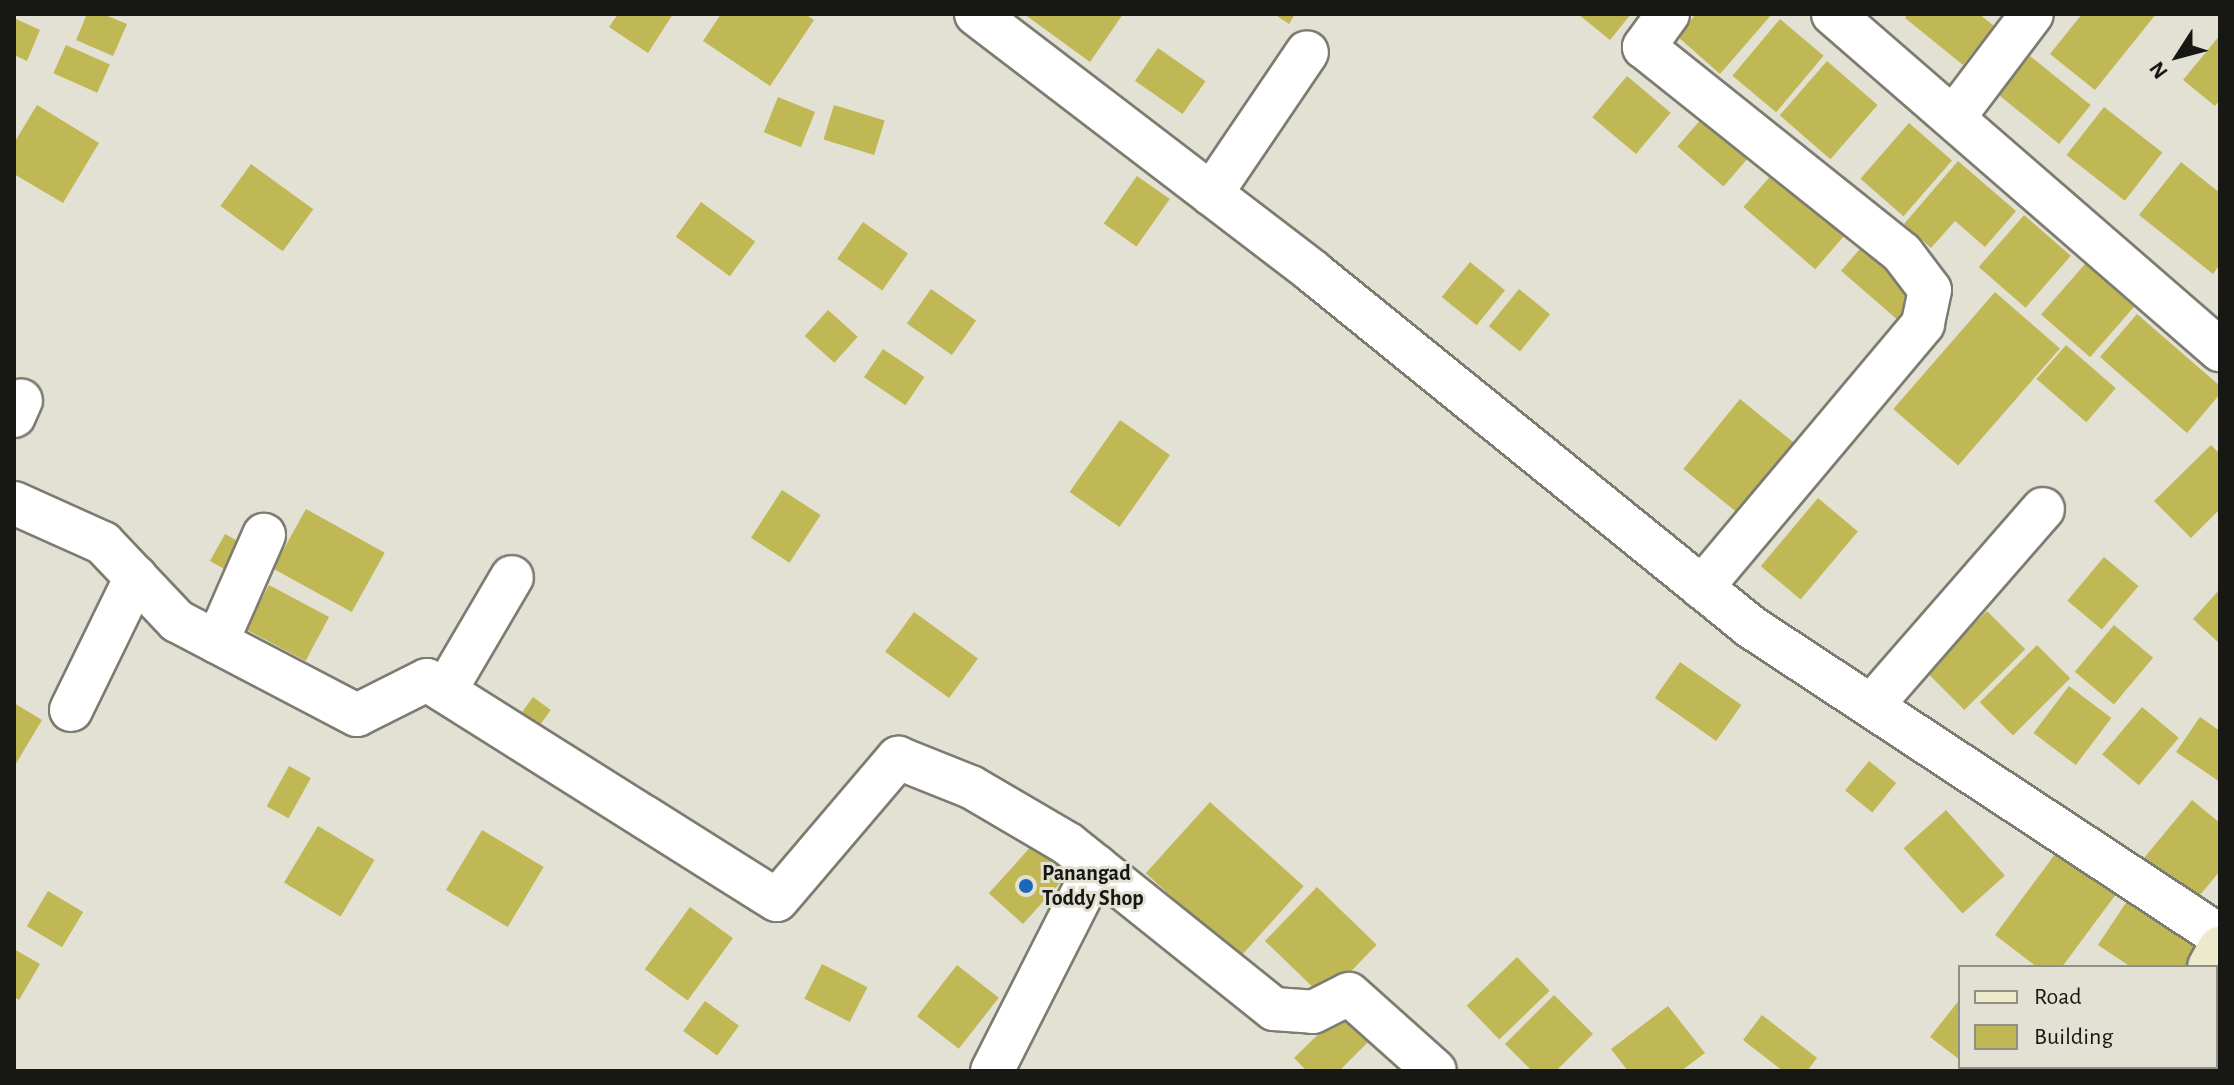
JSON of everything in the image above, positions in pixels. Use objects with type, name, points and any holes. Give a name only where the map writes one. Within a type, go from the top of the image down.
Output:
[{"type":"street","points":[[976,14],[1211,194],[1751,627],[2220,936]]},
{"type":"street","points":[[1668,14],[1644,47],[1902,253],[1930,290],[1923,324],[1702,587]]},
{"type":"street","points":[[1833,14],[2220,350]]},
{"type":"street","points":[[1954,117],[2032,14]]},
{"type":"street","points":[[1211,194],[1307,52]]},
{"type":"street","points":[[14,503],[103,543],[177,621],[357,715],[427,680],[777,900],[898,758],[971,787],[1096,866],[1274,1009],[1313,1012],[1349,994],[1435,1071]]},
{"type":"street","points":[[1872,705],[2043,509]]},
{"type":"street","points":[[217,642],[264,535]]},
{"type":"street","points":[[71,710],[136,577]]},
{"type":"street","points":[[445,691],[512,577]]},
{"type":"street","points":[[992,1071],[1096,866]]},
{"type":"building","points":[[87,14],[103,14],[127,24],[113,56],[76,40]]},
{"type":"building","points":[[618,14],[673,14],[648,53],[609,27]]},
{"type":"building","points":[[721,14],[805,14],[814,20],[770,86],[703,41]]},
{"type":"building","points":[[1024,14],[1123,14],[1090,62]]},
{"type":"building","points":[[1274,14],[1295,14],[1289,24]]},
{"type":"building","points":[[1578,14],[1631,14],[1610,40]]},
{"type":"building","points":[[1696,14],[1772,14],[1720,74],[1677,36]]},
{"type":"building","points":[[1908,14],[1979,14],[1994,26],[1963,65],[1905,18]]},
{"type":"building","points":[[2082,14],[2156,14],[2095,90],[2050,54]]},
{"type":"building","points":[[14,18],[40,30],[27,61],[14,55]]},
{"type":"building","points":[[1780,19],[1824,56],[1776,112],[1732,76]]},
{"type":"building","points":[[2220,35],[2220,100],[2215,106],[2183,80]]},
{"type":"building","points":[[66,45],[110,65],[97,93],[53,73]]},
{"type":"building","points":[[1158,48],[1206,81],[1183,114],[1135,81]]},
{"type":"building","points":[[2030,56],[2091,105],[2059,144],[1999,95]]},
{"type":"building","points":[[1827,61],[1878,105],[1830,159],[1780,115]]},
{"type":"building","points":[[1627,76],[1671,113],[1636,154],[1592,117]]},
{"type":"building","points":[[778,97],[815,112],[801,147],[764,132]]},
{"type":"building","points":[[37,105],[99,143],[63,203],[14,174],[14,143]]},
{"type":"building","points":[[834,105],[885,120],[874,155],[823,139]]},
{"type":"building","points":[[2104,107],[2162,153],[2125,201],[2066,155]]},
{"type":"building","points":[[1703,117],[1749,157],[1723,186],[1677,146]]},
{"type":"building","points":[[1909,123],[1952,160],[1903,216],[1860,179]]},
{"type":"building","points":[[1958,161],[2016,211],[1985,247],[1955,221],[1931,248],[1904,224]]},
{"type":"building","points":[[2181,162],[2220,193],[2220,264],[2213,274],[2139,215]]},
{"type":"building","points":[[251,164],[313,209],[283,251],[220,206]]},
{"type":"building","points":[[1773,173],[1845,235],[1815,269],[1743,207]]},
{"type":"building","points":[[1137,176],[1170,199],[1136,246],[1104,224]]},
{"type":"building","points":[[701,202],[755,241],[730,276],[676,237]]},
{"type":"building","points":[[2024,215],[2071,256],[2026,308],[1979,267]]},
{"type":"building","points":[[863,222],[908,254],[882,290],[837,259]]},
{"type":"building","points":[[1866,242],[1922,291],[1897,319],[1841,271]]},
{"type":"building","points":[[1470,262],[1505,290],[1477,325],[1442,297]]},
{"type":"building","points":[[2085,264],[2134,307],[2090,357],[2041,315]]},
{"type":"building","points":[[931,289],[976,321],[952,355],[907,323]]},
{"type":"building","points":[[1519,289],[1550,314],[1520,351],[1489,326]]},
{"type":"building","points":[[1995,292],[2060,348],[1958,465],[1893,409]]},
{"type":"building","points":[[828,310],[858,337],[834,363],[805,336]]},
{"type":"building","points":[[2137,314],[2220,386],[2220,394],[2187,433],[2100,357]]},
{"type":"building","points":[[2066,345],[2116,388],[2086,422],[2036,379]]},
{"type":"building","points":[[883,349],[924,377],[905,405],[864,377]]},
{"type":"building","points":[[1740,399],[1800,447],[1743,517],[1683,469]]},
{"type":"building","points":[[1120,420],[1170,455],[1119,527],[1070,492]]},
{"type":"building","points":[[2211,445],[2220,454],[2220,509],[2191,538],[2154,501]]},
{"type":"building","points":[[782,490],[821,515],[790,563],[751,538]]},
{"type":"building","points":[[1818,498],[1858,531],[1801,600],[1761,566]]},
{"type":"building","points":[[306,509],[385,553],[352,612],[273,568]]},
{"type":"building","points":[[225,534],[247,546],[232,573],[210,561]]},
{"type":"building","points":[[2104,557],[2138,586],[2102,630],[2067,601]]},
{"type":"building","points":[[269,585],[329,617],[306,661],[246,629]]},
{"type":"building","points":[[2220,589],[2220,644],[2193,619]]},
{"type":"building","points":[[1987,611],[2025,649],[1964,710],[1926,672]]},
{"type":"building","points":[[914,612],[978,658],[949,698],[885,652]]},
{"type":"building","points":[[2114,625],[2153,658],[2114,705],[2075,672]]},
{"type":"building","points":[[2037,645],[2070,678],[2013,736],[1980,702]]},
{"type":"building","points":[[1680,662],[1741,705],[1716,741],[1655,698]]},
{"type":"building","points":[[2069,686],[2111,718],[2076,765],[2033,733]]},
{"type":"building","points":[[533,697],[551,710],[538,727],[521,714]]},
{"type":"building","points":[[14,703],[42,720],[14,767]]},
{"type":"building","points":[[2142,707],[2179,738],[2139,785],[2102,754]]},
{"type":"building","points":[[2200,717],[2220,731],[2220,782],[2176,752]]},
{"type":"building","points":[[1869,761],[1896,783],[1872,813],[1845,791]]},
{"type":"building","points":[[289,766],[311,778],[289,818],[267,806]]},
{"type":"building","points":[[2192,800],[2220,823],[2220,871],[2195,901],[2144,858]]},
{"type":"building","points":[[1210,802],[1304,886],[1239,958],[1146,873]]},
{"type":"building","points":[[1946,810],[2005,875],[1963,914],[1904,848]]},
{"type":"building","points":[[318,826],[375,860],[341,917],[284,883]]},
{"type":"building","points":[[482,830],[544,867],[508,927],[446,890]]},
{"type":"building","points":[[2067,838],[2125,882],[2063,965],[2034,965],[1995,935]]},
{"type":"building","points":[[1035,842],[1069,873],[1023,924],[989,893]]},
{"type":"building","points":[[1317,887],[1377,945],[1325,999],[1265,941]]},
{"type":"building","points":[[48,891],[83,912],[62,947],[27,926]]},
{"type":"building","points":[[2133,892],[2208,942],[2193,965],[2128,965],[2098,945]]},
{"type":"building","points":[[690,907],[733,938],[688,1000],[645,969]]},
{"type":"building","points":[[14,949],[40,964],[19,1000],[14,997]]},
{"type":"building","points":[[1517,957],[1550,991],[1499,1039],[1467,1006]]},
{"type":"building","points":[[822,964],[867,987],[850,1022],[804,999]]},
{"type":"building","points":[[957,965],[999,998],[959,1049],[917,1016]]},
{"type":"building","points":[[1554,995],[1593,1034],[1556,1071],[1532,1071],[1505,1044]]},
{"type":"building","points":[[705,1001],[739,1026],[717,1056],[683,1031]]},
{"type":"building","points":[[1958,1002],[1958,1058],[1930,1037]]},
{"type":"building","points":[[1668,1006],[1705,1053],[1681,1071],[1628,1071],[1611,1049]]},
{"type":"building","points":[[1345,1008],[1374,1036],[1339,1071],[1307,1071],[1294,1058]]},
{"type":"building","points":[[1762,1015],[1817,1058],[1807,1071],[1783,1071],[1743,1040]]},
{"type":"building","points":[[2006,1069],[2053,1069],[2005,1071]]},
{"type":"place","name":"Panangad Toddy Shop","points":[[1026,886]]}]
